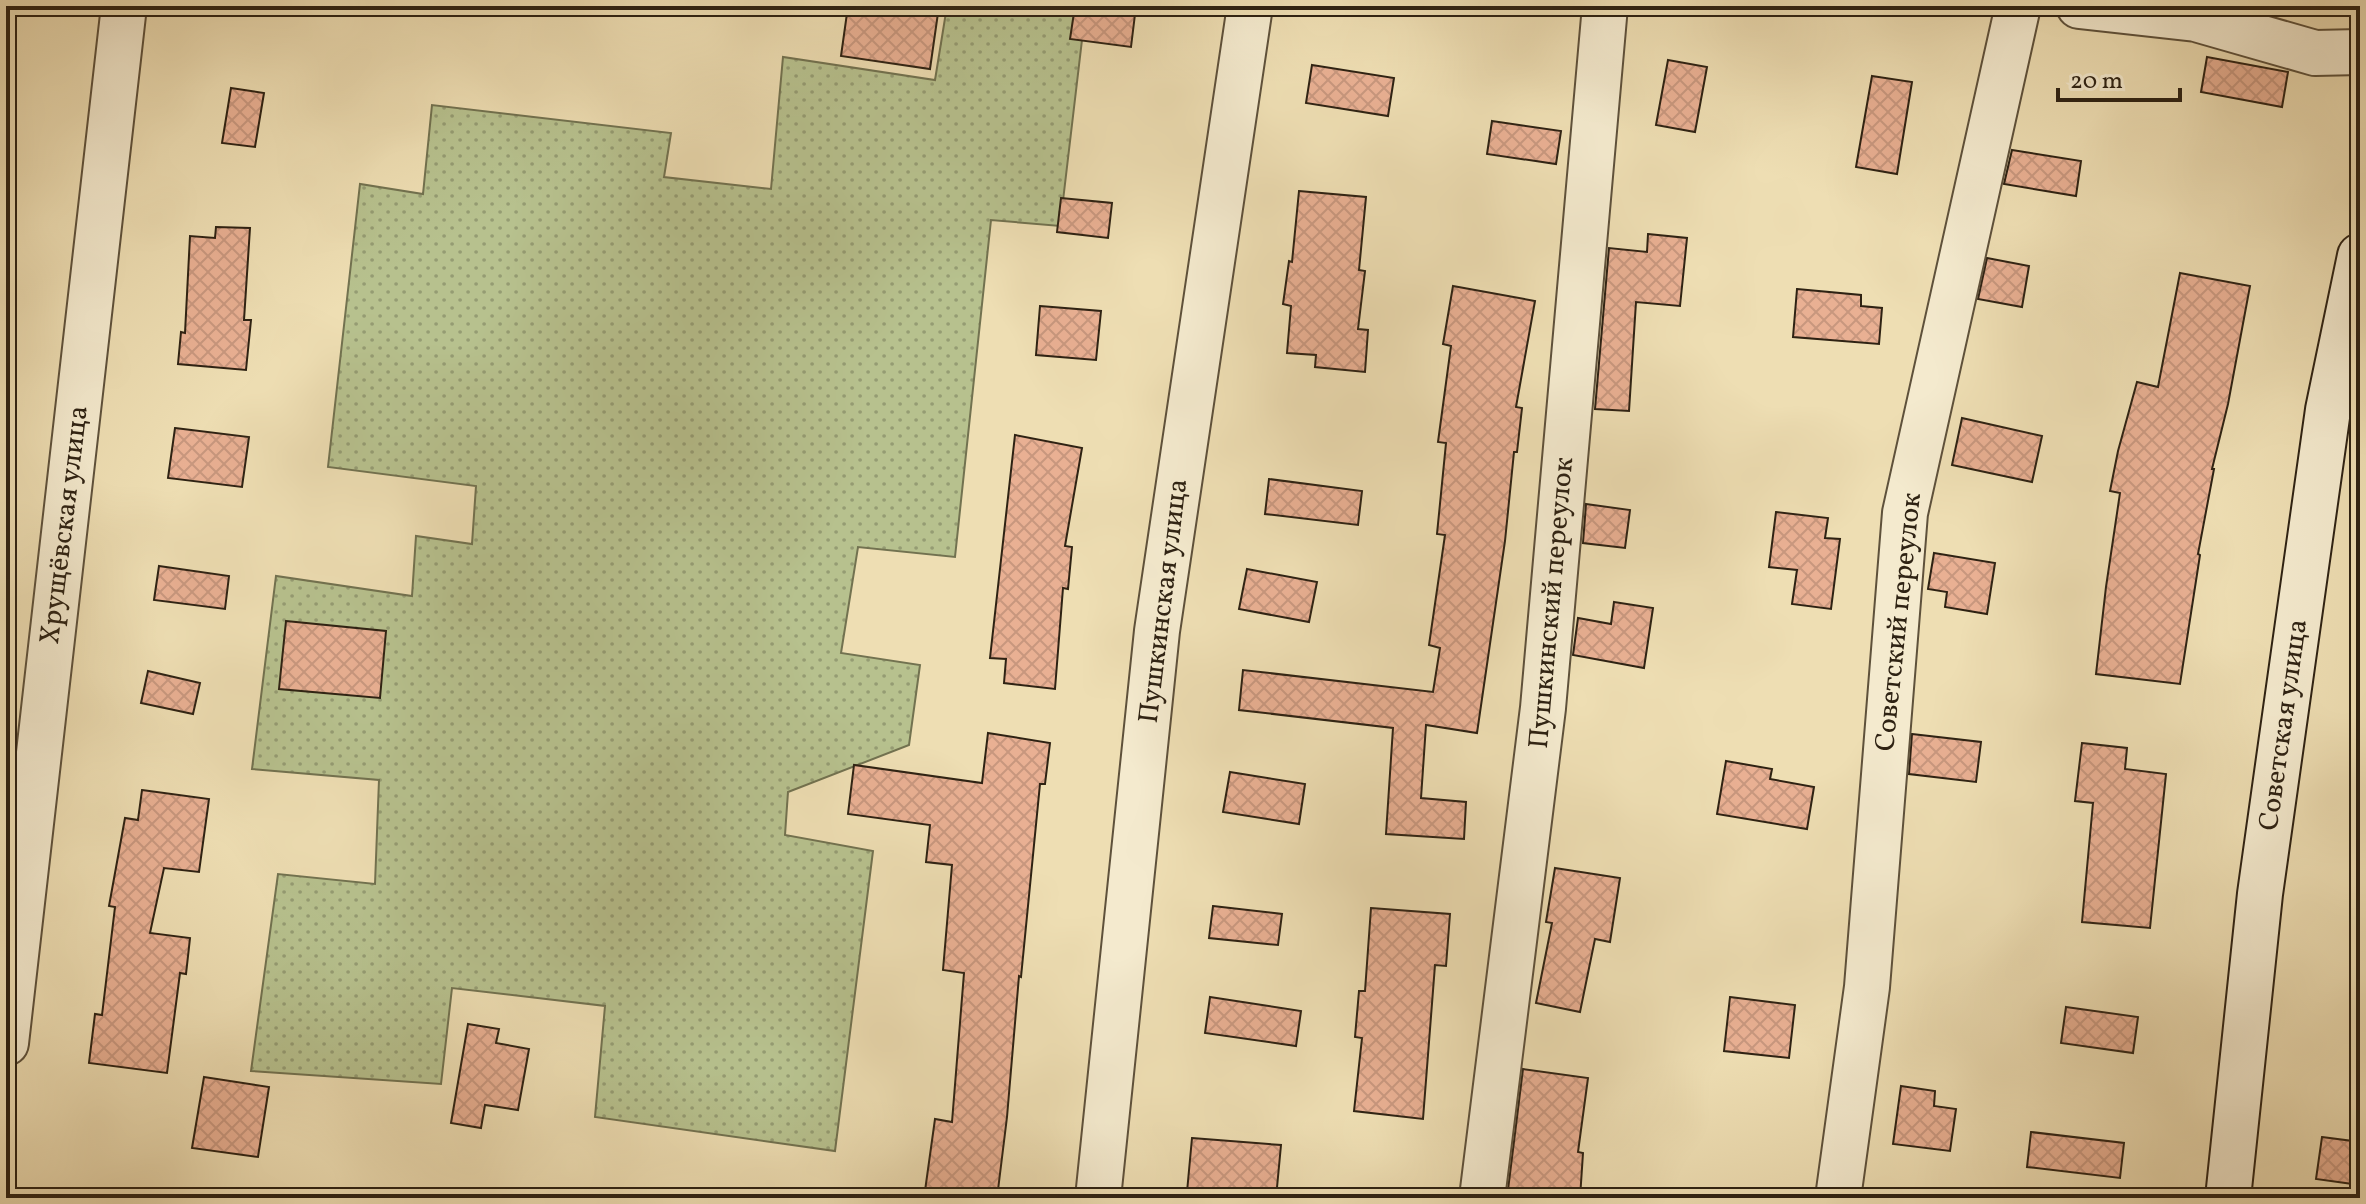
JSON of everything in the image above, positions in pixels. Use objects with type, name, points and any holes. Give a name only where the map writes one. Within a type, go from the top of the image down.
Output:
[{"type":"street","name":"Хрущёвская улица","points":[[6,1043],[124,6]]},
{"type":"street","name":"Пушкинская улица","points":[[1098,1198],[1157,631],[1250,6]]},
{"type":"street","name":"Пушкинский переулок","points":[[1482,1198],[1543,708],[1605,6]]},
{"type":"street","name":"Советский переулок","points":[[1838,1198],[1867,987],[1905,513],[2018,6]]},
{"type":"street","points":[[2079,6],[2196,19],[2315,53],[2360,52]]},
{"type":"street","name":"Советская улица","points":[[2228,1198],[2260,894],[2328,410],[2360,256]]},
{"type":"green space","points":[[947,6],[1086,6],[1060,226],[991,220],[955,557],[858,547],[841,653],[920,665],[909,745],[788,792],[785,835],[873,851],[835,1151],[595,1117],[605,1006],[452,988],[441,1084],[251,1071],[278,874],[375,884],[379,780],[252,769],[276,576],[412,596],[416,536],[472,544],[476,486],[328,467],[360,184],[423,194],[432,105],[671,133],[664,177],[771,189],[783,57],[935,80]]},
{"type":"building","points":[[848,6],[939,6],[930,69],[841,56]]},
{"type":"building","points":[[1075,6],[1136,6],[1131,47],[1070,39]]},
{"type":"building","points":[[2207,57],[2288,72],[2282,107],[2201,92]]},
{"type":"building","points":[[1668,60],[1707,67],[1695,132],[1656,125]]},
{"type":"building","points":[[1312,65],[1394,78],[1388,116],[1306,103]]},
{"type":"building","points":[[1872,76],[1912,82],[1897,174],[1856,167]]},
{"type":"building","points":[[231,88],[264,93],[255,147],[222,143]]},
{"type":"building","points":[[1492,121],[1561,131],[1556,164],[1487,154]]},
{"type":"building","points":[[2012,150],[2081,161],[2076,196],[2004,184]]},
{"type":"building","points":[[1299,191],[1366,197],[1359,270],[1365,271],[1358,329],[1368,330],[1365,372],[1315,367],[1316,355],[1287,353],[1291,306],[1283,304],[1289,261],[1292,262]]},
{"type":"building","points":[[1061,198],[1112,203],[1108,238],[1057,232]]},
{"type":"building","points":[[216,227],[250,228],[244,320],[251,320],[246,370],[178,364],[181,332],[185,333],[190,236],[215,238]]},
{"type":"building","points":[[1648,234],[1687,238],[1680,306],[1636,302],[1629,411],[1595,409],[1609,248],[1647,252]]},
{"type":"building","points":[[1987,258],[2029,266],[2022,307],[1978,299]]},
{"type":"building","points":[[2180,273],[2250,286],[2228,404],[2212,469],[2180,684],[2096,674],[2120,493],[2110,491],[2118,451],[2137,382],[2158,387]]},
{"type":"building","points":[[1453,286],[1535,301],[1516,407],[1522,408],[1517,452],[1514,452],[1505,541],[1477,733],[1426,725],[1421,798],[1466,802],[1464,839],[1386,834],[1393,728],[1239,710],[1243,670],[1433,692],[1440,648],[1429,645],[1445,535],[1437,534],[1446,443],[1438,442],[1451,346],[1443,344]]},
{"type":"building","points":[[1797,289],[1861,295],[1861,306],[1882,308],[1879,344],[1793,337]]},
{"type":"building","points":[[1040,306],[1101,311],[1096,360],[1036,355]]},
{"type":"building","points":[[1962,418],[2042,436],[2032,482],[1952,465]]},
{"type":"building","points":[[175,428],[249,437],[242,487],[168,478]]},
{"type":"building","points":[[1015,435],[1082,448],[1065,546],[1072,547],[1068,589],[1063,588],[1055,689],[1004,683],[1006,659],[990,658]]},
{"type":"building","points":[[1269,479],[1362,491],[1358,525],[1265,514]]},
{"type":"building","points":[[1586,504],[1630,510],[1625,548],[1583,543]]},
{"type":"building","points":[[1776,512],[1828,518],[1825,538],[1840,539],[1831,609],[1792,604],[1797,570],[1769,567]]},
{"type":"building","points":[[1934,553],[1995,563],[1987,614],[1945,607],[1947,592],[1928,589]]},
{"type":"building","points":[[159,566],[229,576],[225,609],[154,600]]},
{"type":"building","points":[[1247,569],[1317,582],[1309,622],[1239,609]]},
{"type":"building","points":[[1614,602],[1653,608],[1644,668],[1573,655],[1578,618],[1611,624]]},
{"type":"building","points":[[286,621],[386,631],[380,698],[279,689]]},
{"type":"building","points":[[148,671],[200,683],[193,714],[141,703]]},
{"type":"building","points":[[988,733],[1050,743],[1045,784],[1040,784],[997,1198],[924,1198],[935,1119],[952,1122],[964,973],[943,970],[952,865],[926,862],[930,825],[848,814],[854,765],[982,783]]},
{"type":"building","points":[[1912,734],[1981,742],[1976,782],[1909,774]]},
{"type":"building","points":[[2082,743],[2127,748],[2125,769],[2166,774],[2150,928],[2082,922],[2093,803],[2075,801]]},
{"type":"building","points":[[1726,761],[1772,769],[1770,779],[1814,787],[1807,829],[1717,814]]},
{"type":"building","points":[[1230,772],[1305,784],[1299,824],[1223,812]]},
{"type":"building","points":[[142,790],[209,799],[199,872],[164,868],[150,933],[190,938],[186,974],[180,973],[167,1073],[89,1063],[95,1014],[102,1015],[115,907],[109,906],[125,818],[138,820]]},
{"type":"building","points":[[1555,868],[1620,878],[1610,942],[1595,939],[1580,1012],[1536,1003],[1552,923],[1546,922]]},
{"type":"building","points":[[1213,906],[1282,914],[1278,945],[1209,938]]},
{"type":"building","points":[[1371,908],[1450,914],[1446,966],[1435,965],[1423,1119],[1354,1111],[1362,1038],[1355,1037],[1359,991],[1365,991]]},
{"type":"building","points":[[1210,997],[1301,1011],[1296,1046],[1205,1033]]},
{"type":"building","points":[[1730,997],[1795,1005],[1789,1058],[1724,1051]]},
{"type":"building","points":[[2066,1007],[2138,1017],[2133,1053],[2061,1043]]},
{"type":"building","points":[[468,1024],[499,1029],[496,1043],[529,1049],[518,1110],[485,1105],[481,1128],[451,1123]]},
{"type":"building","points":[[1523,1069],[1588,1078],[1578,1152],[1583,1153],[1580,1198],[1507,1198]]},
{"type":"building","points":[[204,1077],[269,1087],[258,1157],[192,1148]]},
{"type":"building","points":[[1901,1086],[1935,1091],[1934,1106],[1956,1109],[1950,1151],[1893,1144]]},
{"type":"building","points":[[2031,1132],[2124,1143],[2120,1178],[2027,1167]]},
{"type":"building","points":[[2322,1137],[2360,1142],[2360,1185],[2316,1179]]},
{"type":"building","points":[[1192,1138],[1281,1145],[1276,1198],[1187,1192]]}]
